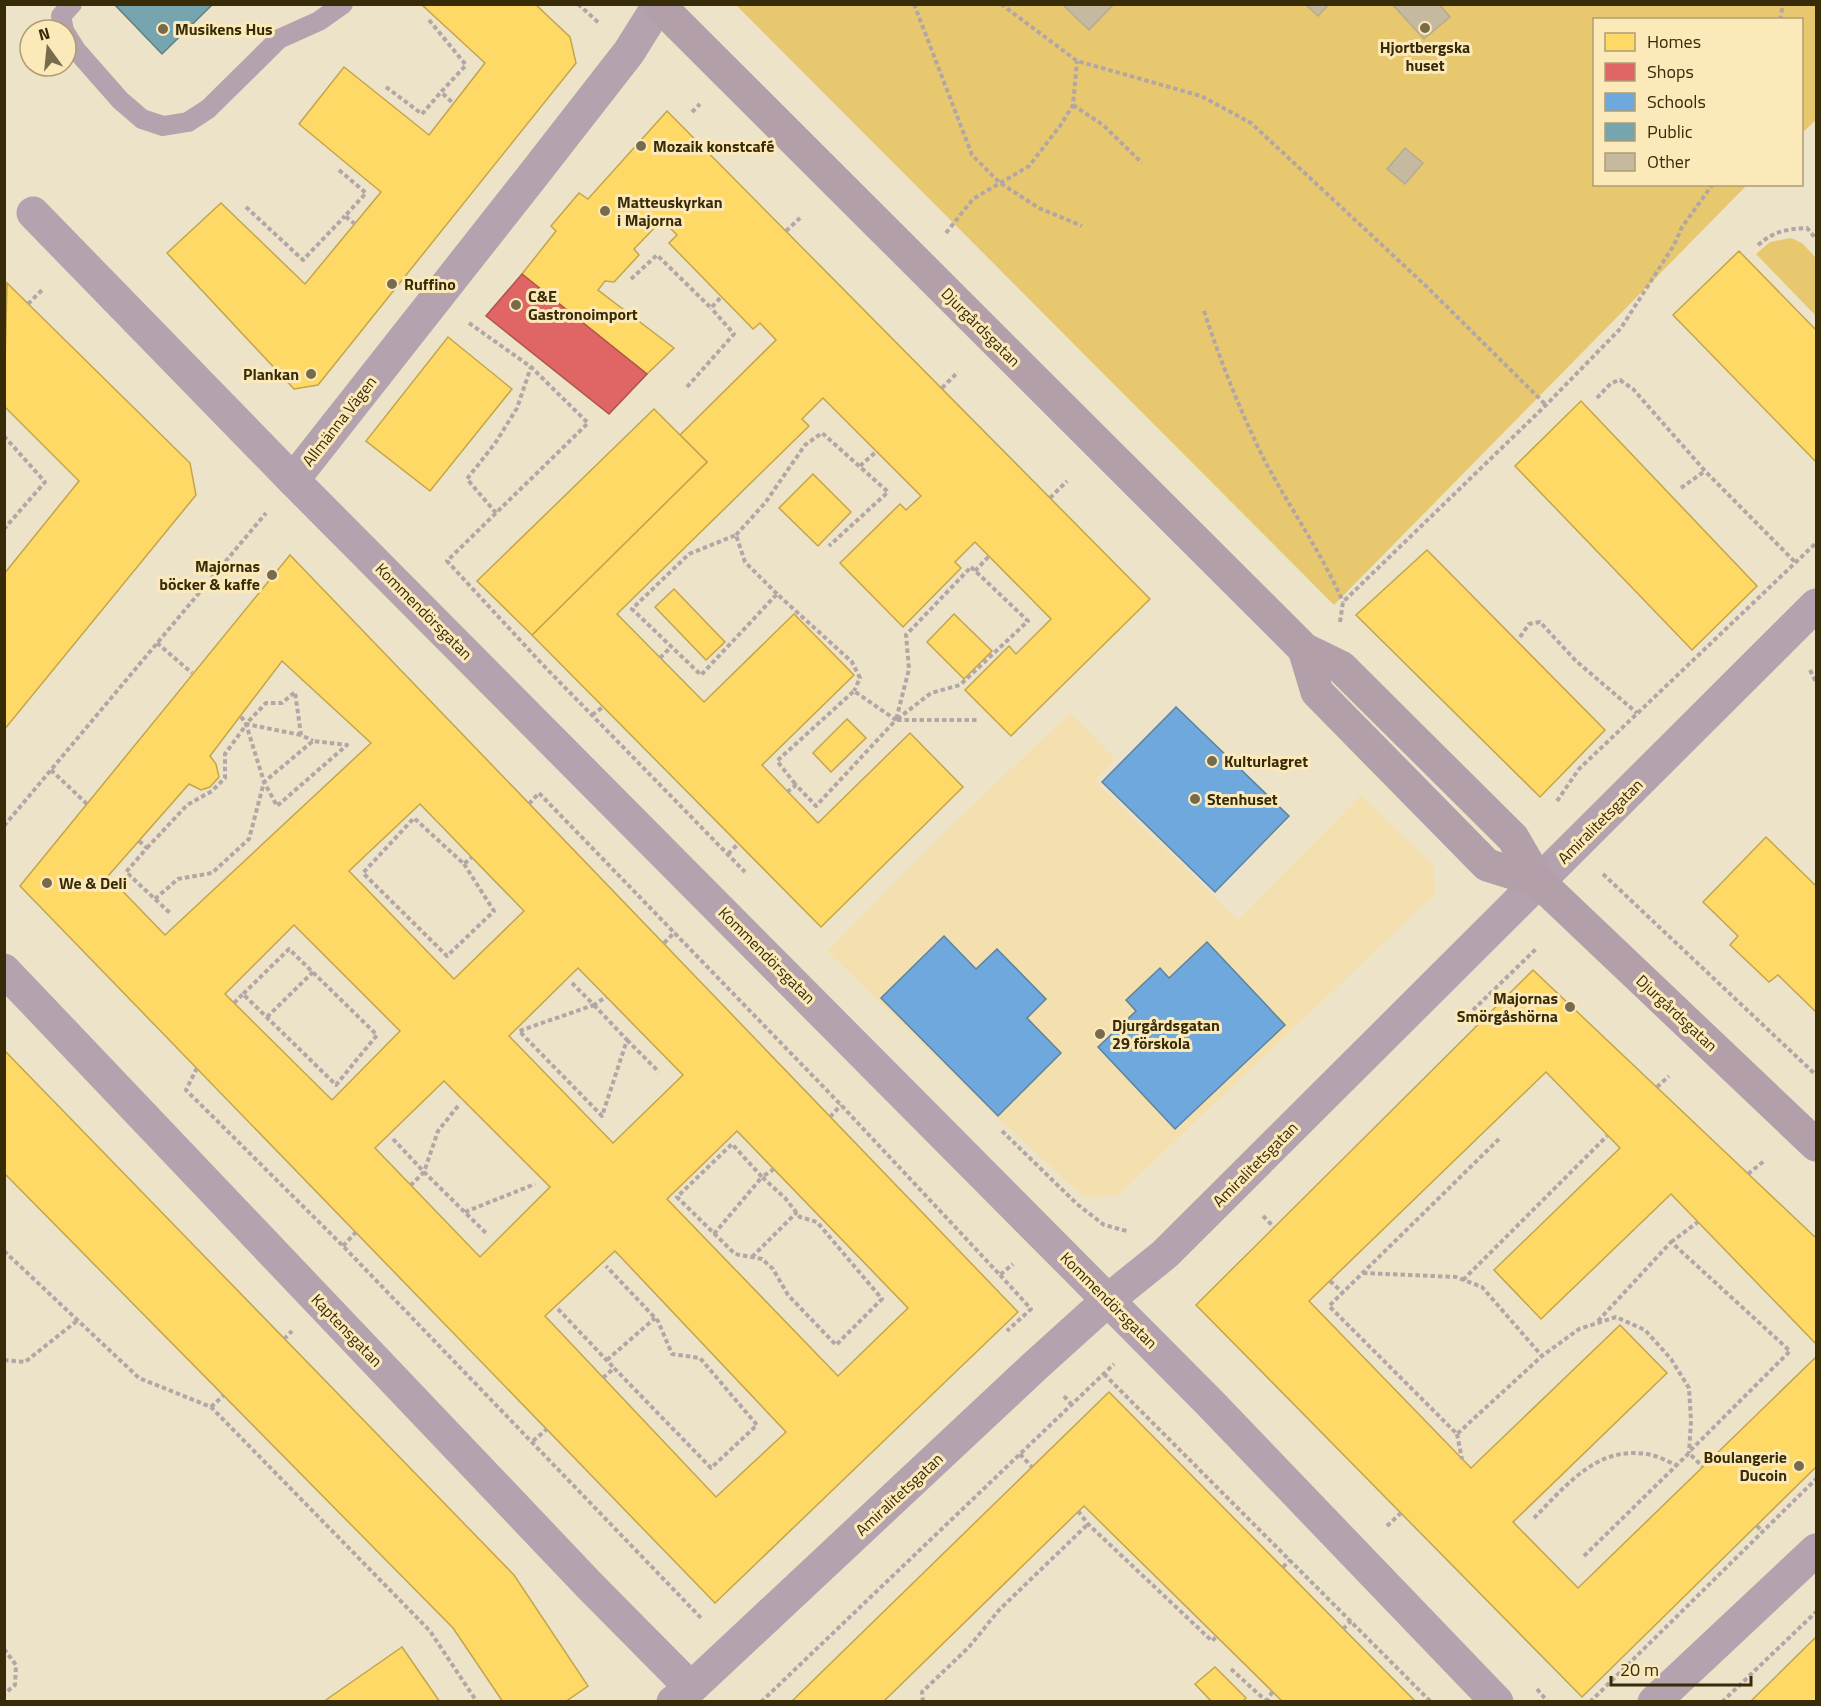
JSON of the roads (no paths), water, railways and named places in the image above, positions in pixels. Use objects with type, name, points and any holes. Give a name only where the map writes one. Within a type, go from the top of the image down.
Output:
[{"type":"street","name":"Allmänna Vägen","points":[[293,480],[629,52],[658,5]]},
{"type":"street","name":"Djurgårdsgatan","points":[[658,5],[1304,649],[1317,692],[1487,865],[1538,881],[1816,1145]]},
{"type":"street","name":"Kommendörsgatan","points":[[33,213],[293,480],[1045,1235],[1497,1701]]},
{"type":"street","name":"Amiralitetsgatan","points":[[682,1695],[1035,1366],[1108,1300],[1165,1254],[1816,605]]},
{"type":"street","name":"Kaptensgatan","points":[[4,970],[590,1586],[682,1695]]},
{"type":"street","points":[[1654,1701],[1816,1550]]},
{"type":"lane","points":[[62,18],[72,4]]},
{"type":"lane","points":[[78,52],[120,100],[142,119],[163,126],[188,122],[208,108],[279,39],[319,21],[344,4]]},
{"type":"place","name":"Hjortbergska huset","points":[[1425,28]]},
{"type":"place","name":"Musikens Hus","points":[[163,29]]},
{"type":"place","name":"Mozaik konstcafé","points":[[641,146]]},
{"type":"place","name":"Matteuskyrkan i Majorna","points":[[605,211]]},
{"type":"place","name":"Ruffino","points":[[392,284]]},
{"type":"place","name":"C&E Gastronoimport","points":[[516,305]]},
{"type":"place","name":"Plankan","points":[[311,374]]},
{"type":"place","name":"Majornas böcker & kaffe","points":[[272,575]]},
{"type":"place","name":"Kulturlagret","points":[[1212,761]]},
{"type":"place","name":"Stenhuset","points":[[1195,799]]},
{"type":"place","name":"We & Deli","points":[[47,883]]},
{"type":"place","name":"Majornas Smörgåshörna","points":[[1570,1007]]},
{"type":"place","name":"Djurgårdsgatan 29 förskola","points":[[1100,1034]]},
{"type":"place","name":"Boulangerie Ducoin","points":[[1799,1466]]}]
